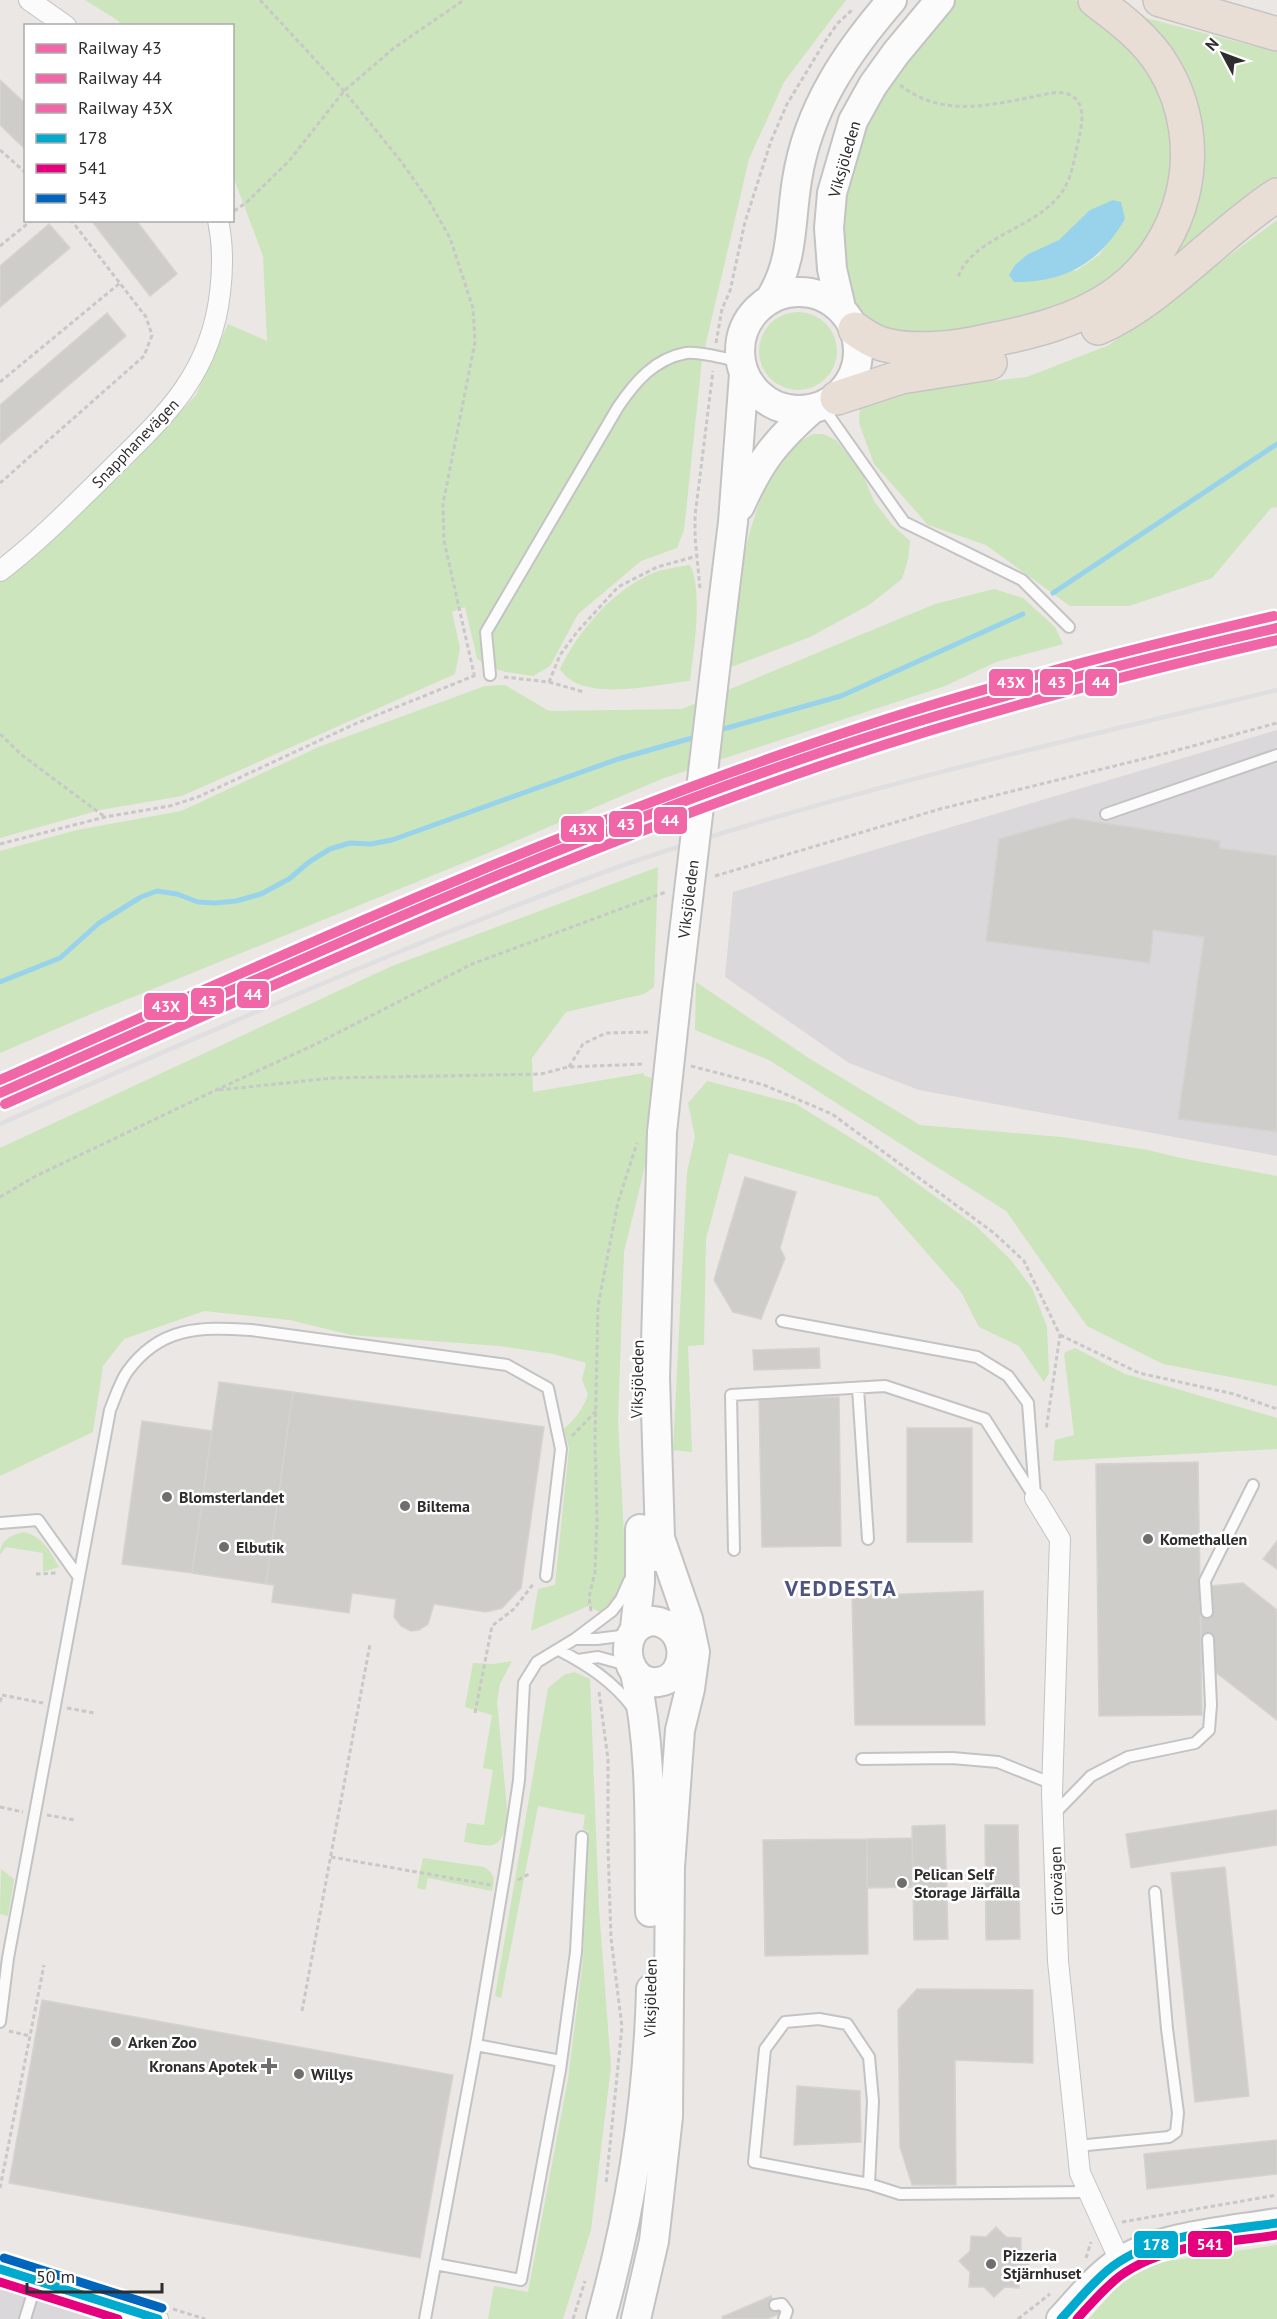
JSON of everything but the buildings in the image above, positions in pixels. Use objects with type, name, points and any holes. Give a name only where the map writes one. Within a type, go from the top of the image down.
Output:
[{"type":"highway","points":[[848,319],[882,344],[899,347],[962,346],[1018,335],[1056,323],[1109,299],[1147,264],[1166,238],[1179,208],[1189,153],[1186,130],[1178,98],[1163,65],[1141,39],[1095,0]]},
{"type":"highway","points":[[1160,0],[1277,34]]},
{"type":"highway","points":[[823,404],[901,377],[1007,360],[1049,348],[1114,321],[1145,301],[1250,213],[1277,195]]},
{"type":"main road","points":[[770,299],[788,293],[807,292],[825,297],[848,319],[858,339],[858,361],[851,381],[823,404],[791,410],[772,404],[755,391],[743,368],[740,349],[746,325],[756,310],[770,299],[781,282],[788,258],[796,180],[813,118],[850,52],[892,0]]},
{"type":"main road","name":"Viksjöleden","points":[[848,319],[832,269],[829,228],[832,193],[853,120],[882,71],[940,0]]},
{"type":"main road","name":"Viksjöleden","points":[[674,1631],[658,1579],[657,1560],[650,1544],[637,1461],[638,1342],[645,1224],[652,1175],[651,1134],[677,993],[733,522],[743,368]]},
{"type":"main road","name":"Viksjöleden","points":[[733,522],[750,483],[775,444],[823,404]]},
{"type":"main road","name":"Viksjöleden","points":[[634,1631],[640,1582],[650,1544]]},
{"type":"main road","name":"Viksjöleden","points":[[636,2319],[654,2241],[669,2117],[670,1867],[680,1730],[690,1689],[695,1652],[688,1618],[650,1544]]},
{"type":"main road","points":[[653,1621],[667,1625],[674,1631],[682,1647],[681,1659],[676,1670],[667,1679],[654,1682],[646,1680],[634,1670],[628,1651],[634,1631],[653,1621]]},
{"type":"main road","name":"Viksjöleden","points":[[601,2319],[626,2221],[643,2121],[648,2066],[651,1979],[648,1765],[645,1726],[634,1670]]},
{"type":"main road","name":"Viksjöleden","points":[[670,1867],[664,1820],[662,1749],[663,1730],[676,1670]]},
{"type":"main road","points":[[1061,2319],[1089,2288],[1120,2261],[1161,2244],[1277,2223]]},
{"type":"street","points":[[29,0],[63,24]]},
{"type":"street","name":"Snapphanevägen","points":[[2,565],[86,493],[162,418],[192,379],[210,343],[218,309],[223,272],[218,222]]},
{"type":"street","name":"Girovägen","points":[[1035,1498],[1060,1539],[1053,1816],[1058,1961],[1080,2173],[1120,2261]]},
{"type":"street","points":[[0,2269],[158,2319]]},
{"type":"lane","points":[[490,675],[486,632],[618,406],[634,383],[648,370],[666,360],[688,353],[743,368]]},
{"type":"lane","points":[[823,404],[904,522],[1022,580],[1069,627]]},
{"type":"lane","points":[[1106,814],[1277,755]]},
{"type":"lane","points":[[782,1321],[977,1357],[1008,1376],[1028,1403],[1035,1498]]},
{"type":"lane","points":[[0,2022],[8,1958],[110,1410],[126,1373],[150,1345],[180,1332],[210,1328],[251,1330],[507,1365],[548,1388],[561,1449],[546,1576]]},
{"type":"lane","points":[[734,1550],[731,1395],[885,1386],[985,1419],[1035,1498]]},
{"type":"lane","points":[[858,1388],[868,1539]]},
{"type":"lane","points":[[1207,1612],[1205,1581],[1253,1485]]},
{"type":"lane","points":[[0,1523],[38,1520],[78,1576]]},
{"type":"lane","points":[[425,2319],[476,2045],[503,1883],[519,1780],[524,1683],[537,1662],[559,1650],[603,1619],[621,1599],[650,1544]]},
{"type":"lane","points":[[575,1639],[597,1639],[634,1631]]},
{"type":"lane","points":[[1053,1816],[1091,1776],[1128,1757],[1195,1743],[1209,1730],[1211,1706],[1208,1639]]},
{"type":"lane","points":[[559,1650],[599,1673],[632,1706],[645,1726]]},
{"type":"lane","points":[[578,1660],[589,1656],[598,1657],[634,1670]]},
{"type":"lane","points":[[862,1760],[952,1758],[998,1762],[1053,1784]]},
{"type":"lane","points":[[435,2264],[521,2280],[561,2061],[576,1952],[582,1837]]},
{"type":"lane","points":[[1077,2146],[1169,2137],[1176,2132],[1179,2113],[1167,2029],[1155,1892]]},
{"type":"lane","points":[[869,2184],[873,2101],[869,2057],[847,2024],[819,2019],[785,2022],[765,2049],[754,2162],[869,2184],[900,2194],[1088,2192]]},
{"type":"lane","points":[[476,2045],[561,2061]]},
{"type":"lane","points":[[25,2319],[38,2280]]},
{"type":"lane","points":[[774,2305],[782,2304],[786,2307],[788,2311],[784,2319]]},
{"type":"path","points":[[260,0],[344,91],[400,160],[429,201],[450,238],[473,308],[475,342],[443,504],[444,541],[474,674]]},
{"type":"path","points":[[234,211],[247,202],[289,161],[344,91],[394,48],[464,0]]},
{"type":"path","points":[[718,327],[722,309],[730,291],[745,222],[771,141],[787,104],[824,43],[837,24],[853,8]]},
{"type":"path","points":[[882,71],[914,96],[933,104],[955,107],[996,104],[1055,93],[1068,94],[1076,99],[1082,109],[1082,127],[1067,185],[1058,198],[1029,222],[987,245],[970,259],[958,277]]},
{"type":"path","points":[[0,150],[24,171]]},
{"type":"path","points":[[0,246],[30,222]]},
{"type":"path","points":[[0,483],[144,356],[152,335],[146,317],[73,222]]},
{"type":"path","points":[[0,382],[120,283]]},
{"type":"path","points":[[701,596],[695,516],[713,379]]},
{"type":"path","points":[[549,682],[565,647],[618,587],[657,567],[697,556]]},
{"type":"path","points":[[0,844],[105,817],[170,806],[198,797],[357,723],[474,674],[549,682],[584,692]]},
{"type":"path","points":[[704,879],[940,809],[1167,753],[1277,723]]},
{"type":"path","points":[[0,734],[23,756],[105,817]]},
{"type":"path","points":[[0,1197],[214,1090],[316,1044],[472,964],[667,892]]},
{"type":"path","points":[[568,1067],[583,1044],[606,1033],[654,1032]]},
{"type":"path","points":[[214,1090],[333,1078],[541,1074],[568,1067],[645,1064]]},
{"type":"path","points":[[687,1065],[765,1085],[832,1114],[994,1233],[1024,1261],[1060,1335],[1044,1440]]},
{"type":"path","points":[[591,1613],[590,1597],[595,1572],[597,1521],[598,1306],[618,1202],[651,1134]]},
{"type":"path","points":[[1060,1335],[1139,1373],[1234,1394],[1277,1409]]},
{"type":"path","points":[[561,1449],[596,1411]]},
{"type":"path","points":[[475,1713],[492,1626],[514,1609],[532,1585],[546,1576]]},
{"type":"path","points":[[302,2011],[370,1644]]},
{"type":"path","points":[[599,1689],[608,1759],[611,1938],[622,2027],[606,2190]]},
{"type":"path","points":[[331,1857],[490,1885],[522,1880],[529,1874]]},
{"type":"path","points":[[0,2188],[44,1965]]},
{"type":"path","points":[[0,2029],[30,2036]]},
{"type":"path","points":[[1118,2224],[1124,2221],[1277,2195]]},
{"type":"path","points":[[573,2319],[588,2272]]},
{"type":"shaded area","points":[[1277,730],[1277,1156],[919,1090],[849,1063],[725,977],[733,892]]},
{"type":"shaded area","points":[[0,2287],[98,2319],[0,2319]]},
{"type":"green space","points":[[85,0],[846,0],[784,82],[749,159],[702,360],[684,530],[677,548],[641,561],[578,614],[550,666],[533,676],[486,666],[477,658],[465,607],[452,612],[460,648],[455,674],[182,796],[100,810],[0,838],[0,581],[133,463],[196,395],[228,324],[267,341],[263,256],[234,179],[234,24],[121,24]]},
{"type":"green space","points":[[953,0],[1074,0],[1094,9],[1148,66],[1166,98],[1177,149],[1159,236],[1111,288],[1034,322],[913,337],[870,324],[858,312],[848,295],[842,240],[845,184],[868,115],[908,54]],"holes":[[[1125,219],[1099,255],[1076,271],[1028,254],[1059,240]]]},
{"type":"green space","points":[[1142,17],[1277,52],[1277,182],[1142,290],[1199,160]]},
{"type":"green space","points":[[1277,220],[1277,507],[1271,508],[1212,578],[1129,606],[1070,606],[986,545],[928,525],[874,464],[859,423],[860,407],[898,392],[1027,377],[1109,345]]},
{"type":"green space","points":[[790,312],[806,312],[820,318],[831,329],[837,343],[837,359],[831,373],[820,384],[806,390],[790,390],[776,384],[765,373],[759,359],[759,343],[765,329],[776,318]]},
{"type":"green space","points":[[813,434],[823,434],[836,440],[861,470],[874,501],[892,525],[910,541],[902,579],[869,605],[810,637],[731,667],[741,573],[748,538],[759,505],[772,475],[790,451]]},
{"type":"green space","points":[[690,565],[694,576],[697,605],[690,681],[639,688],[602,689],[570,680],[560,669],[576,640],[587,626],[624,590],[653,573]]},
{"type":"green space","points":[[994,589],[1023,598],[1055,627],[1063,644],[996,662],[945,686],[664,778],[483,855],[0,1053],[0,851],[77,830],[181,811],[321,746],[485,686],[505,685],[549,711],[682,709],[935,604]]},
{"type":"green space","points":[[658,867],[654,987],[644,994],[566,1012],[532,1058],[533,1092],[644,1073],[643,1075],[660,1081],[647,1158],[624,1252],[618,1421],[626,1572],[624,1585],[602,1613],[588,1606],[531,1631],[538,1589],[555,1585],[569,1448],[564,1429],[579,1413],[588,1394],[582,1380],[586,1363],[553,1354],[500,1346],[351,1335],[290,1320],[204,1311],[124,1339],[103,1366],[93,1432],[0,1476],[0,1148],[392,966]]},
{"type":"green space","points":[[696,982],[807,1057],[920,1125],[1062,1137],[1148,1150],[1277,1176],[1277,1386],[1163,1364],[1087,1326],[1006,1211],[769,1060],[695,1030]]},
{"type":"green space","points":[[707,1081],[796,1104],[875,1153],[976,1226],[1010,1259],[1032,1288],[1047,1327],[1049,1373],[1044,1382],[1019,1346],[979,1327],[961,1292],[878,1197],[729,1153],[706,1239],[704,1345],[688,1346],[692,1452],[673,1450],[687,1172],[695,1137],[688,1103]]},
{"type":"green space","points":[[1075,1348],[1125,1374],[1277,1418],[1277,1449],[1053,1461],[1055,1440],[1074,1435],[1064,1353]]},
{"type":"green space","points":[[24,1532],[41,1541],[59,1567],[43,1572],[43,1553],[6,1547],[0,1555],[0,1550],[7,1539]]},
{"type":"green space","points":[[512,1661],[500,1684],[497,1701],[508,1820],[502,1837],[494,1844],[464,1842],[467,1823],[484,1825],[493,1770],[483,1768],[492,1715],[465,1707],[473,1663],[494,1664]]},
{"type":"green space","points":[[574,1672],[590,1679],[599,1909],[611,2067],[591,2230],[563,2319],[488,2319],[494,2286],[528,2292],[568,2079],[583,1959],[588,1831],[583,1829],[585,1815],[538,1806],[501,1998],[495,1996],[548,1688],[564,1675]]},
{"type":"green space","points":[[423,1858],[484,1867],[493,1877],[492,1891],[428,1878],[425,1890],[417,1888]]},
{"type":"green space","points":[[1,1869],[14,1879],[8,1916],[0,1914]]},
{"type":"green space","points":[[1277,2245],[1277,2319],[1089,2319],[1135,2266]]},
{"type":"water","points":[[1113,200],[1121,202],[1125,219],[1104,247],[1092,258],[1065,274],[1049,279],[1014,282],[1009,275],[1015,265],[1028,254],[1059,240],[1090,210]]},
{"type":"waterway","points":[[1053,593],[1277,444]]},
{"type":"waterway","points":[[716,731],[841,696],[1023,614]]},
{"type":"waterway","points":[[0,982],[60,958],[99,923],[141,897],[157,891],[177,894],[198,902],[215,903],[236,901],[261,894],[289,879],[309,862],[330,849],[350,843],[371,844],[392,840],[618,759],[699,736]]},
{"type":"railway","points":[[0,1080],[471,874],[757,762],[1037,675],[1277,615]]},
{"type":"railway","points":[[0,1124],[387,957],[545,894],[647,857],[725,832],[881,788],[1039,747],[1277,690]]},
{"type":"rail line","name":"43X","points":[[0,1080],[403,903],[607,819],[710,780],[870,724],[985,689],[1100,658],[1274,616]]},
{"type":"rail line","name":"43","points":[[0,1093],[407,913],[717,789],[934,716],[1105,669],[1277,628]]},
{"type":"rail line","name":"44","points":[[5,1104],[309,969],[615,841],[719,802],[879,746],[992,712],[1105,681],[1277,640]]},
{"type":"transit line","name":"178","points":[[1061,2319],[1113,2266],[1150,2246],[1213,2231],[1277,2223]]},
{"type":"transit line","name":"541","points":[[1077,2319],[1120,2276],[1156,2257],[1195,2246],[1277,2235]]},
{"type":"transit line","name":"543","points":[[4,2258],[162,2308]]},
{"type":"transit line","name":"178","points":[[0,2269],[158,2319]]},
{"type":"transit line","name":"541","points":[[0,2282],[118,2319]]},
{"type":"place","name":"Blomsterlandet","points":[[167,1497]]},
{"type":"place","name":"Biltema","points":[[405,1506]]},
{"type":"place","name":"Komethallen","points":[[1148,1539]]},
{"type":"place","name":"Elbutik","points":[[224,1547]]},
{"type":"place","name":"Pelican Self Storage Järfälla","points":[[902,1883]]},
{"type":"place","name":"Arken Zoo","points":[[116,2042]]},
{"type":"place","name":"Kronans Apotek","points":[[269,2066]]},
{"type":"place","name":"Willys","points":[[299,2074]]},
{"type":"place","name":"Pizzeria Stjärnhuset","points":[[991,2264]]},
{"type":"district","name":"VEDDESTA","points":[[841,1588]]}]
